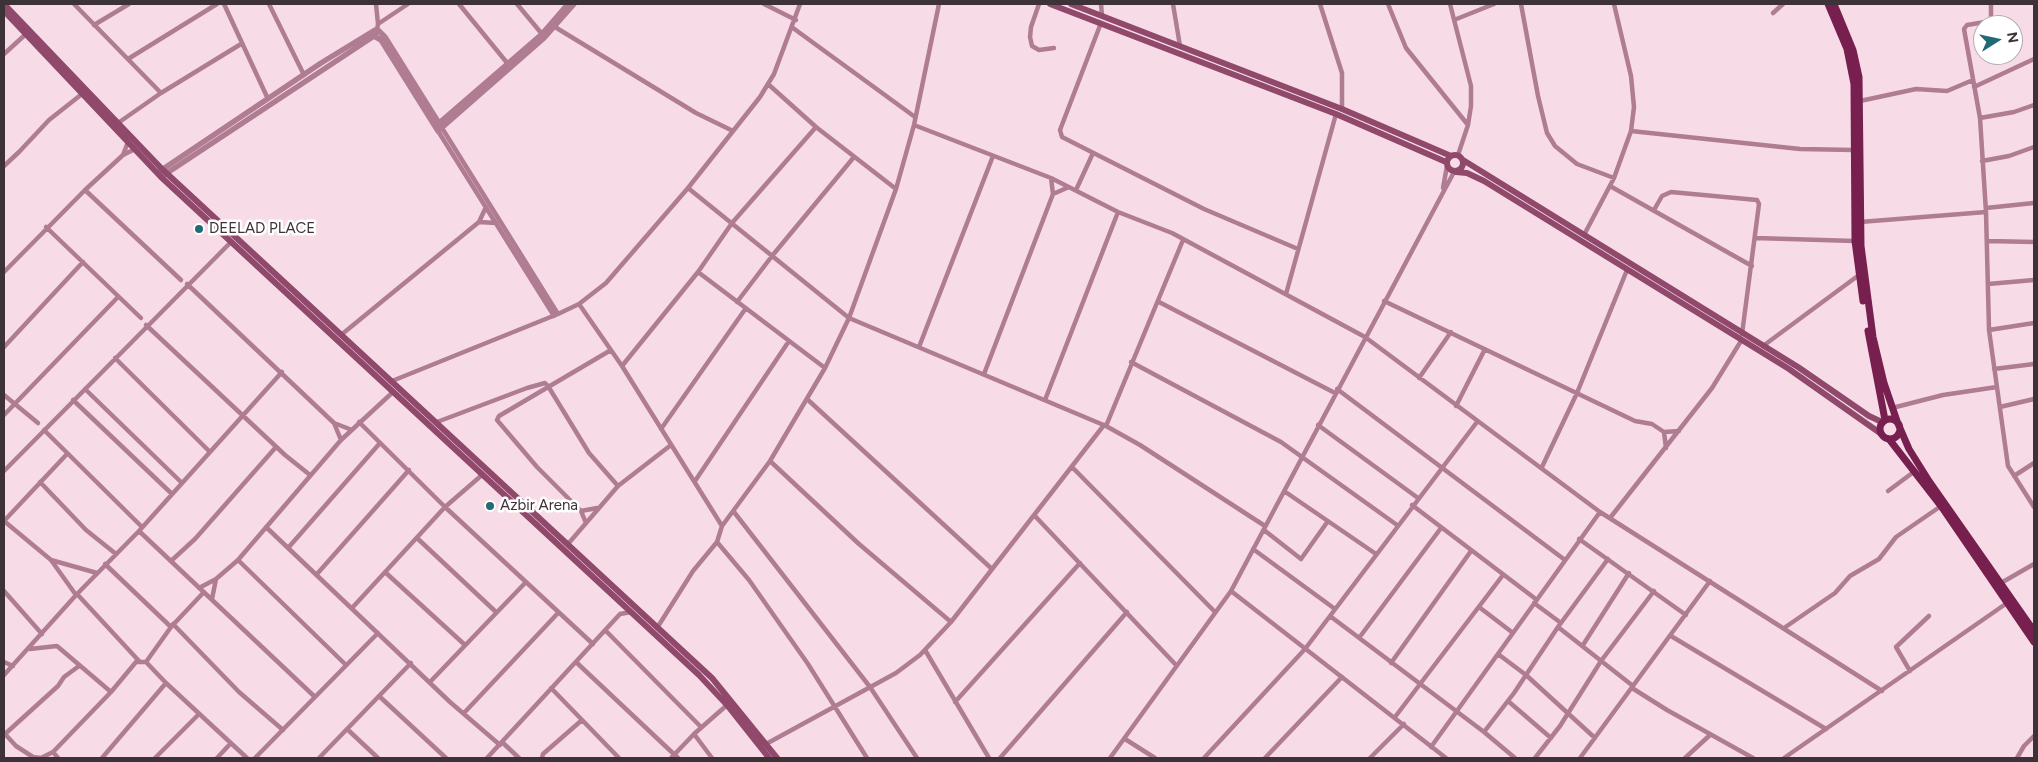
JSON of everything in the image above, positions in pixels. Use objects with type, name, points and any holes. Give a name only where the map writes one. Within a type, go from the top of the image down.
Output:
[{"type":"main road","points":[[4,4],[118,123],[161,173],[231,242],[482,475],[658,628],[712,678],[758,739],[769,758]]},
{"type":"main road","points":[[1050,4],[1180,46],[1454,155],[1741,337],[1832,398],[1889,440],[1915,470],[1941,506],[2034,642]]},
{"type":"main road","points":[[1071,4],[1101,19],[1336,114],[1447,164],[1455,172],[1467,173],[1484,181],[1587,239],[1626,270],[1741,337],[1763,346],[1869,416],[1884,421],[1892,419],[1899,425]]},
{"type":"main road","points":[[1828,4],[1847,49],[1852,70],[1855,241],[1884,421],[1880,433]]},
{"type":"main road","points":[[1834,4],[1847,34],[1856,64],[1860,101],[1860,222],[1873,337],[1892,408],[1909,449],[1919,465],[2034,631]]},
{"type":"main road","points":[[4,11],[135,149],[437,422],[568,544],[621,603],[699,675],[758,739],[766,744],[777,758]]},
{"type":"main road","points":[[1447,164],[1454,155]]},
{"type":"main road","points":[[1455,172],[1462,168],[1463,160]]},
{"type":"main road","points":[[1889,440],[1898,436],[1899,425]]},
{"type":"street","points":[[74,4],[128,59],[140,68],[162,93]]},
{"type":"street","points":[[94,25],[129,4]]},
{"type":"street","points":[[128,59],[217,4]]},
{"type":"street","points":[[224,4],[268,99]]},
{"type":"street","points":[[269,4],[304,75]]},
{"type":"street","points":[[376,4],[377,30],[385,37],[486,207],[556,315]]},
{"type":"street","points":[[161,173],[371,36],[408,4]]},
{"type":"street","points":[[459,4],[508,64]]},
{"type":"street","points":[[517,4],[542,34]]},
{"type":"street","points":[[439,127],[542,34],[568,4]]},
{"type":"street","points":[[439,127],[554,27],[574,4]]},
{"type":"street","points":[[764,4],[796,20]]},
{"type":"street","points":[[392,381],[579,304],[619,270],[688,188],[768,84],[793,28],[800,4]]},
{"type":"street","points":[[658,628],[693,571],[717,542],[722,526],[770,461],[825,368],[849,318],[896,189],[914,125],[939,4]]},
{"type":"street","points":[[1039,4],[1031,27],[1032,46],[1039,50],[1054,48]]},
{"type":"street","points":[[1101,4],[1101,19],[1060,130],[1062,137],[1204,209],[1298,249]]},
{"type":"street","points":[[1173,4],[1180,46]]},
{"type":"street","points":[[1320,4],[1342,73],[1342,109]]},
{"type":"street","points":[[1388,4],[1406,48],[1468,125]]},
{"type":"street","points":[[1450,4],[1471,86],[1468,125],[1454,155]]},
{"type":"street","points":[[1454,20],[1494,4]]},
{"type":"street","points":[[1521,4],[1538,96],[1547,133],[1555,146],[1577,164],[1614,178]]},
{"type":"street","points":[[1587,239],[1614,178],[1631,131],[1634,107],[1634,92],[1614,4]]},
{"type":"street","points":[[1773,13],[1783,4]]},
{"type":"street","points":[[1991,4],[1991,21],[1967,25],[1964,28],[1980,118],[1986,210],[1989,330],[2008,462],[2014,476],[2034,507]]},
{"type":"street","points":[[554,27],[696,113],[733,131]]},
{"type":"street","points":[[793,28],[915,117]]},
{"type":"street","points":[[161,173],[268,99],[280,94],[304,75],[368,32],[377,30]]},
{"type":"street","points":[[4,54],[26,34]]},
{"type":"street","points":[[118,123],[241,44]]},
{"type":"street","points":[[1974,87],[2034,59]]},
{"type":"street","points":[[1860,101],[1916,89],[1947,91],[1973,80]]},
{"type":"street","points":[[768,84],[816,127],[896,189]]},
{"type":"street","points":[[4,166],[49,120],[82,94]]},
{"type":"street","points":[[1980,118],[2014,112],[2034,105]]},
{"type":"street","points":[[1286,294],[1336,114]]},
{"type":"street","points":[[914,125],[1051,178],[1118,212],[1172,233],[1365,337],[1600,512],[1882,691]]},
{"type":"street","points":[[439,127],[556,315]]},
{"type":"street","points":[[622,366],[698,272],[732,224],[816,127]]},
{"type":"street","points":[[1631,131],[1800,149],[1854,150]]},
{"type":"street","points":[[123,155],[128,142]]},
{"type":"street","points":[[1982,161],[2009,156],[2034,147]]},
{"type":"street","points":[[4,272],[46,227],[85,190],[123,155],[135,149]]},
{"type":"street","points":[[1076,190],[1093,153]]},
{"type":"street","points":[[919,347],[993,156]]},
{"type":"street","points":[[737,302],[772,256],[854,157]]},
{"type":"street","points":[[1442,192],[1447,164]]},
{"type":"street","points":[[1110,758],[1230,591],[1442,192],[1455,172]]},
{"type":"street","points":[[984,374],[1053,194],[1051,178]]},
{"type":"street","points":[[1610,186],[1752,266]]},
{"type":"street","points":[[1053,194],[1069,187]]},
{"type":"street","points":[[688,188],[849,318],[1105,426],[1140,445],[1264,528],[1301,559],[1328,521]]},
{"type":"street","points":[[85,190],[181,280]]},
{"type":"street","points":[[1610,518],[1712,388],[1741,337],[1752,266],[1758,204],[1753,198],[1671,192],[1662,196],[1654,210]]},
{"type":"street","points":[[1860,222],[1986,210],[2034,203]]},
{"type":"street","points":[[341,335],[479,222],[486,207]]},
{"type":"street","points":[[1045,400],[1118,212]]},
{"type":"street","points":[[479,222],[496,223]]},
{"type":"street","points":[[46,227],[141,318]]},
{"type":"street","points":[[1755,238],[1855,241]]},
{"type":"street","points":[[766,744],[896,673],[925,650],[950,622],[1105,426],[1159,302],[1183,240]]},
{"type":"street","points":[[1987,241],[2034,242]]},
{"type":"street","points":[[4,471],[86,389],[146,325],[231,242]]},
{"type":"street","points":[[4,347],[83,262]]},
{"type":"street","points":[[1542,467],[1576,393],[1626,270]]},
{"type":"street","points":[[698,272],[825,368]]},
{"type":"street","points":[[1763,346],[1859,275]]},
{"type":"street","points":[[1988,284],[2034,280]]},
{"type":"street","points":[[188,284],[334,423],[341,440]]},
{"type":"street","points":[[4,414],[118,297]]},
{"type":"street","points":[[1384,301],[1635,421],[1652,424],[1664,432],[1680,431]]},
{"type":"street","points":[[1159,302],[1336,391],[1442,467],[1565,560]]},
{"type":"street","points":[[579,304],[622,366],[722,526]]},
{"type":"street","points":[[661,429],[746,308]]},
{"type":"street","points":[[1989,330],[2034,323]]},
{"type":"street","points":[[146,325],[276,447],[310,475]]},
{"type":"street","points":[[1419,378],[1451,332]]},
{"type":"street","points":[[695,481],[789,341]]},
{"type":"street","points":[[1456,406],[1485,349]]},
{"type":"street","points":[[586,523],[581,511],[537,467],[497,420],[499,416],[611,350]]},
{"type":"street","points":[[115,358],[210,452]]},
{"type":"street","points":[[1132,362],[1281,442],[1397,525]]},
{"type":"street","points":[[1994,369],[2034,364]]},
{"type":"street","points":[[4,676],[76,595],[142,527],[282,372]]},
{"type":"street","points":[[437,422],[542,383],[548,386],[589,453],[618,486]]},
{"type":"street","points":[[1892,408],[1943,395],[1997,387]]},
{"type":"street","points":[[86,389],[182,483]]},
{"type":"street","points":[[199,588],[216,580],[238,560],[341,440],[394,392]]},
{"type":"street","points":[[4,395],[38,423]]},
{"type":"street","points":[[807,399],[992,569]]},
{"type":"street","points":[[2000,407],[2034,399]]},
{"type":"street","points":[[74,400],[172,494]]},
{"type":"street","points":[[359,422],[445,507],[593,644]]},
{"type":"street","points":[[1204,758],[1306,648],[1412,505],[1477,422]]},
{"type":"street","points":[[334,423],[352,430]]},
{"type":"street","points":[[1318,425],[1418,498]]},
{"type":"street","points":[[44,430],[142,527]]},
{"type":"street","points":[[1664,432],[1666,448]]},
{"type":"street","points":[[288,548],[380,443]]},
{"type":"street","points":[[568,544],[618,486],[671,446]]},
{"type":"street","points":[[171,561],[195,539],[276,447]]},
{"type":"street","points":[[67,454],[4,521],[51,560],[76,595],[139,661],[146,662],[247,758]]},
{"type":"street","points":[[770,461],[859,544],[950,622]]},
{"type":"street","points":[[2014,476],[2034,463]]},
{"type":"street","points":[[1072,466],[1215,612]]},
{"type":"street","points":[[316,574],[409,470]]},
{"type":"street","points":[[1888,491],[1915,470]]},
{"type":"street","points":[[352,608],[445,507],[482,475]]},
{"type":"street","points":[[40,482],[86,530],[116,554]]},
{"type":"street","points":[[1284,490],[1376,554]]},
{"type":"street","points":[[1412,505],[1503,575],[1633,687],[1753,758]]},
{"type":"street","points":[[1784,628],[1835,593],[1850,576],[1879,559],[1896,537],[1941,506]]},
{"type":"street","points":[[581,511],[598,508]]},
{"type":"street","points":[[734,512],[870,687],[917,758]]},
{"type":"street","points":[[1431,747],[1600,512]]},
{"type":"street","points":[[1034,515],[1176,665]]},
{"type":"street","points":[[266,528],[464,713],[519,758]]},
{"type":"street","points":[[1359,638],[1441,528]]},
{"type":"street","points":[[138,531],[314,696]]},
{"type":"street","points":[[417,538],[496,612]]},
{"type":"street","points":[[1579,539],[1654,590],[1686,615]]},
{"type":"street","points":[[717,542],[749,580],[836,706],[867,758]]},
{"type":"street","points":[[1253,549],[1336,609]]},
{"type":"street","points":[[1390,663],[1471,551]]},
{"type":"street","points":[[1484,732],[1608,559]]},
{"type":"street","points":[[51,560],[97,573]]},
{"type":"street","points":[[238,560],[346,665]]},
{"type":"street","points":[[955,702],[1080,563]]},
{"type":"street","points":[[105,564],[239,692],[283,730]]},
{"type":"street","points":[[2001,583],[2034,564]]},
{"type":"street","points":[[385,572],[465,646]]},
{"type":"street","points":[[1583,645],[1629,573]]},
{"type":"street","points":[[1395,717],[1503,575]]},
{"type":"street","points":[[212,599],[216,580]]},
{"type":"street","points":[[1580,758],[1710,581]]},
{"type":"street","points":[[430,682],[526,582]]},
{"type":"street","points":[[1536,758],[1568,713],[1601,661],[1654,590]]},
{"type":"street","points":[[4,591],[42,634]]},
{"type":"street","points":[[1230,591],[1446,758]]},
{"type":"street","points":[[146,662],[172,626],[204,592]]},
{"type":"street","points":[[487,758],[606,631],[620,614],[621,603]]},
{"type":"street","points":[[1784,758],[2007,603]]},
{"type":"street","points":[[1479,607],[1513,633]]},
{"type":"street","points":[[620,614],[631,612]]},
{"type":"street","points":[[1000,758],[1127,612]]},
{"type":"street","points":[[464,713],[558,613]]},
{"type":"street","points":[[1330,616],[1390,663],[1457,711],[1515,758]]},
{"type":"street","points":[[1910,671],[1896,647],[1929,616]]},
{"type":"street","points":[[606,631],[701,728]]},
{"type":"street","points":[[255,758],[378,633]]},
{"type":"street","points":[[1671,636],[1826,729]]},
{"type":"street","points":[[30,649],[57,646],[110,692]]},
{"type":"street","points":[[925,650],[989,758]]},
{"type":"street","points":[[1498,654],[1526,675],[1595,738]]},
{"type":"street","points":[[78,666],[5,733],[16,746],[33,757],[44,758],[53,752],[139,661]]},
{"type":"street","points":[[4,662],[13,666]]},
{"type":"street","points":[[576,662],[677,756]]},
{"type":"street","points":[[319,758],[411,664]]},
{"type":"street","points":[[1265,758],[1342,678]]},
{"type":"street","points":[[102,758],[166,683]]},
{"type":"street","points":[[551,688],[620,758]]},
{"type":"street","points":[[380,696],[446,758]]},
{"type":"street","points":[[1508,701],[1551,738]]},
{"type":"street","points":[[671,758],[677,756],[694,734],[728,706]]},
{"type":"street","points":[[155,758],[199,714]]},
{"type":"street","points":[[542,758],[543,754],[582,720]]},
{"type":"street","points":[[1370,758],[1404,724]]},
{"type":"street","points":[[347,729],[378,758]]},
{"type":"street","points":[[694,734],[712,758]]},
{"type":"street","points":[[1685,758],[1710,734]]},
{"type":"street","points":[[2018,758],[2024,746],[2034,736]]},
{"type":"street","points":[[1125,738],[1155,758]]},
{"type":"street","points":[[217,758],[231,743]]},
{"type":"street","points":[[53,752],[58,758]]},
{"type":"place","name":"DEELAD PLACE","points":[[199,229]]},
{"type":"place","name":"Azbir Arena","points":[[490,506]]}]
